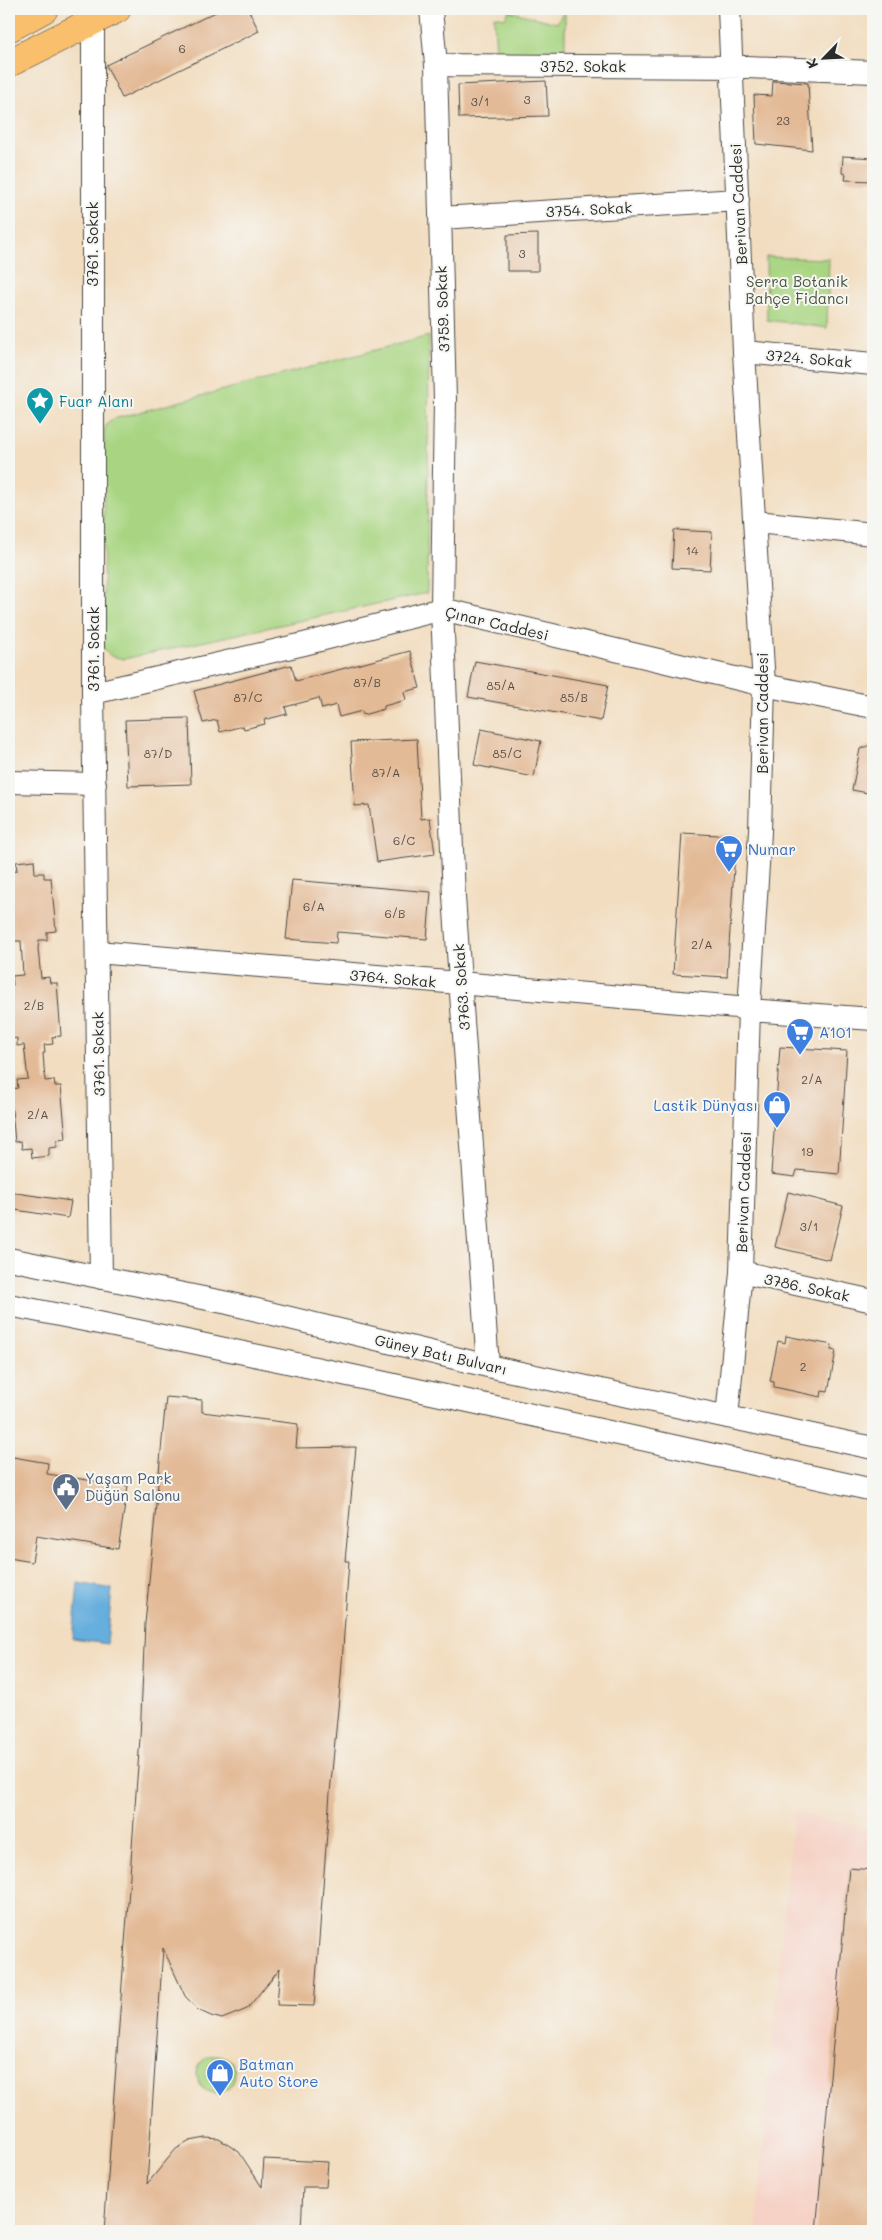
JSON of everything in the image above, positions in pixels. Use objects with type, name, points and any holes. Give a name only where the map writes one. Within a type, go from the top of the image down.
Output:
[{"type":"main road","points":[[9,28],[44,9]]},
{"type":"main road","points":[[9,63],[101,12]]},
{"type":"street","name":"3759. Sokak","points":[[431,9],[436,65],[444,399],[442,609]]},
{"type":"street","name":"Berivan Caddesi","points":[[728,1417],[740,1272],[749,1010],[760,832],[764,685],[756,522],[744,352],[729,9]]},
{"type":"street","name":"3761. Sokak","points":[[101,12],[93,693],[101,1278]]},
{"type":"street","name":"3752. Sokak","points":[[436,65],[731,67],[873,72]]},
{"type":"street","name":"3754. Sokak","points":[[440,218],[738,200]]},
{"type":"street","name":"3724. Sokak","points":[[744,352],[873,364]]},
{"type":"street","points":[[756,522],[873,534]]},
{"type":"street","name":"Çınar Caddesi","points":[[93,693],[304,644],[442,609],[764,685],[873,708]]},
{"type":"street","name":"3763. Sokak","points":[[442,609],[454,898],[488,1366]]},
{"type":"street","points":[[9,782],[94,784]]},
{"type":"street","name":"3764. Sokak","points":[[97,952],[666,1000],[737,1007],[749,1010],[873,1019]]},
{"type":"street","name":"Güney Batı Bulvarı","points":[[9,1259],[228,1303],[488,1366],[873,1448]]},
{"type":"street","name":"3786. Sokak","points":[[740,1272],[873,1301]]},
{"type":"street","points":[[9,1305],[221,1347],[320,1371],[873,1490]]},
{"type":"shaded area","points":[[793,1812],[873,1830],[873,2231],[756,2231]]},
{"type":"green space","points":[[565,9],[565,53],[496,56],[494,16],[505,18],[509,11],[557,23]]},
{"type":"green space","name":"Serra Botanik Bahçe Fidancı","points":[[766,257],[829,259],[827,328],[767,320]]},
{"type":"green space","points":[[429,336],[427,593],[124,659],[111,656],[103,649],[104,430],[108,422],[113,419]]},
{"type":"green space","points":[[216,2055],[223,2056],[229,2061],[234,2067],[234,2081],[229,2087],[223,2092],[216,2093],[209,2092],[203,2087],[198,2081],[197,2074],[198,2067],[203,2061],[209,2056]]},
{"type":"water","points":[[78,1583],[112,1589],[107,1644],[73,1639]]},
{"type":"building","points":[[222,9],[248,9],[259,31],[122,98],[106,65]]},
{"type":"building","points":[[546,81],[548,116],[459,118],[458,85]]},
{"type":"building","points":[[773,81],[808,83],[812,150],[756,144],[754,95],[772,96]]},
{"type":"building","points":[[843,156],[873,158],[873,181],[845,180],[846,174],[842,173]]},
{"type":"building","points":[[538,234],[538,271],[507,271],[507,235]]},
{"type":"building","points":[[674,530],[712,532],[710,570],[672,568]]},
{"type":"building","points":[[410,651],[420,688],[404,692],[406,700],[384,706],[384,709],[363,715],[362,711],[339,717],[336,705],[322,709],[319,698],[285,707],[287,714],[264,720],[265,724],[244,729],[243,726],[220,732],[217,720],[203,723],[194,691],[291,665],[296,681]]},
{"type":"building","points":[[475,661],[608,685],[601,721],[468,697]]},
{"type":"building","points":[[189,718],[191,784],[128,786],[125,720]]},
{"type":"building","points":[[481,729],[541,741],[534,777],[474,765]]},
{"type":"building","points":[[417,739],[421,819],[430,818],[435,854],[377,862],[369,805],[355,806],[351,742]]},
{"type":"building","points":[[873,744],[873,794],[852,790],[860,749]]},
{"type":"building","points":[[682,833],[736,836],[727,977],[673,974]]},
{"type":"building","points":[[34,860],[35,873],[44,873],[44,878],[51,878],[56,931],[47,932],[47,940],[39,940],[38,949],[41,978],[49,977],[50,983],[57,983],[61,1036],[52,1037],[53,1044],[44,1045],[45,1053],[43,1053],[45,1081],[54,1080],[55,1086],[61,1086],[66,1139],[57,1140],[57,1147],[49,1148],[49,1156],[32,1158],[31,1148],[22,1149],[21,1141],[15,1142],[10,1089],[18,1088],[17,1080],[28,1079],[24,1045],[17,1046],[17,1038],[10,1039],[9,986],[13,985],[12,976],[23,975],[21,941],[12,941],[11,934],[9,934],[9,872],[17,871],[16,862]]},
{"type":"building","points":[[292,880],[431,892],[427,939],[337,932],[336,943],[286,939]]},
{"type":"building","points":[[780,1047],[847,1051],[839,1174],[797,1170],[795,1177],[771,1174]]},
{"type":"building","points":[[9,1192],[71,1201],[68,1218],[9,1209]]},
{"type":"building","points":[[788,1192],[843,1206],[830,1260],[775,1247]]},
{"type":"building","points":[[786,1336],[832,1345],[831,1350],[836,1351],[828,1392],[822,1391],[821,1397],[774,1387],[774,1382],[770,1381],[778,1341],[785,1343]]},
{"type":"building","points":[[166,1397],[202,1400],[202,1412],[298,1424],[296,1448],[356,1447],[345,1561],[349,1561],[341,1677],[314,2006],[277,2005],[280,1968],[247,2009],[222,2019],[211,2016],[198,2010],[185,1996],[163,1948],[147,2184],[176,2149],[190,2141],[206,2138],[219,2139],[239,2152],[262,2187],[264,2159],[328,2162],[326,2187],[303,2187],[301,2231],[104,2231],[140,1738],[145,1624]]},
{"type":"building","name":"Yaşam Park Düğün Salonu","points":[[13,1457],[48,1463],[47,1474],[128,1486],[118,1549],[36,1536],[32,1562],[9,1558],[9,1469],[11,1470]]},
{"type":"building","points":[[849,1868],[873,1870],[873,2231],[816,2231]]},
{"type":"place","name":"Fuar Alanı","points":[[40,425]]},
{"type":"place","name":"Numar","points":[[729,873]]},
{"type":"place","name":"A101","points":[[800,1056]]},
{"type":"place","name":"Lastik Dünyası","points":[[777,1129]]},
{"type":"place","name":"Yaşam Park Düğün Salonu","points":[[66,1511]]},
{"type":"place","name":"Batman Auto Store","points":[[220,2097]]}]
